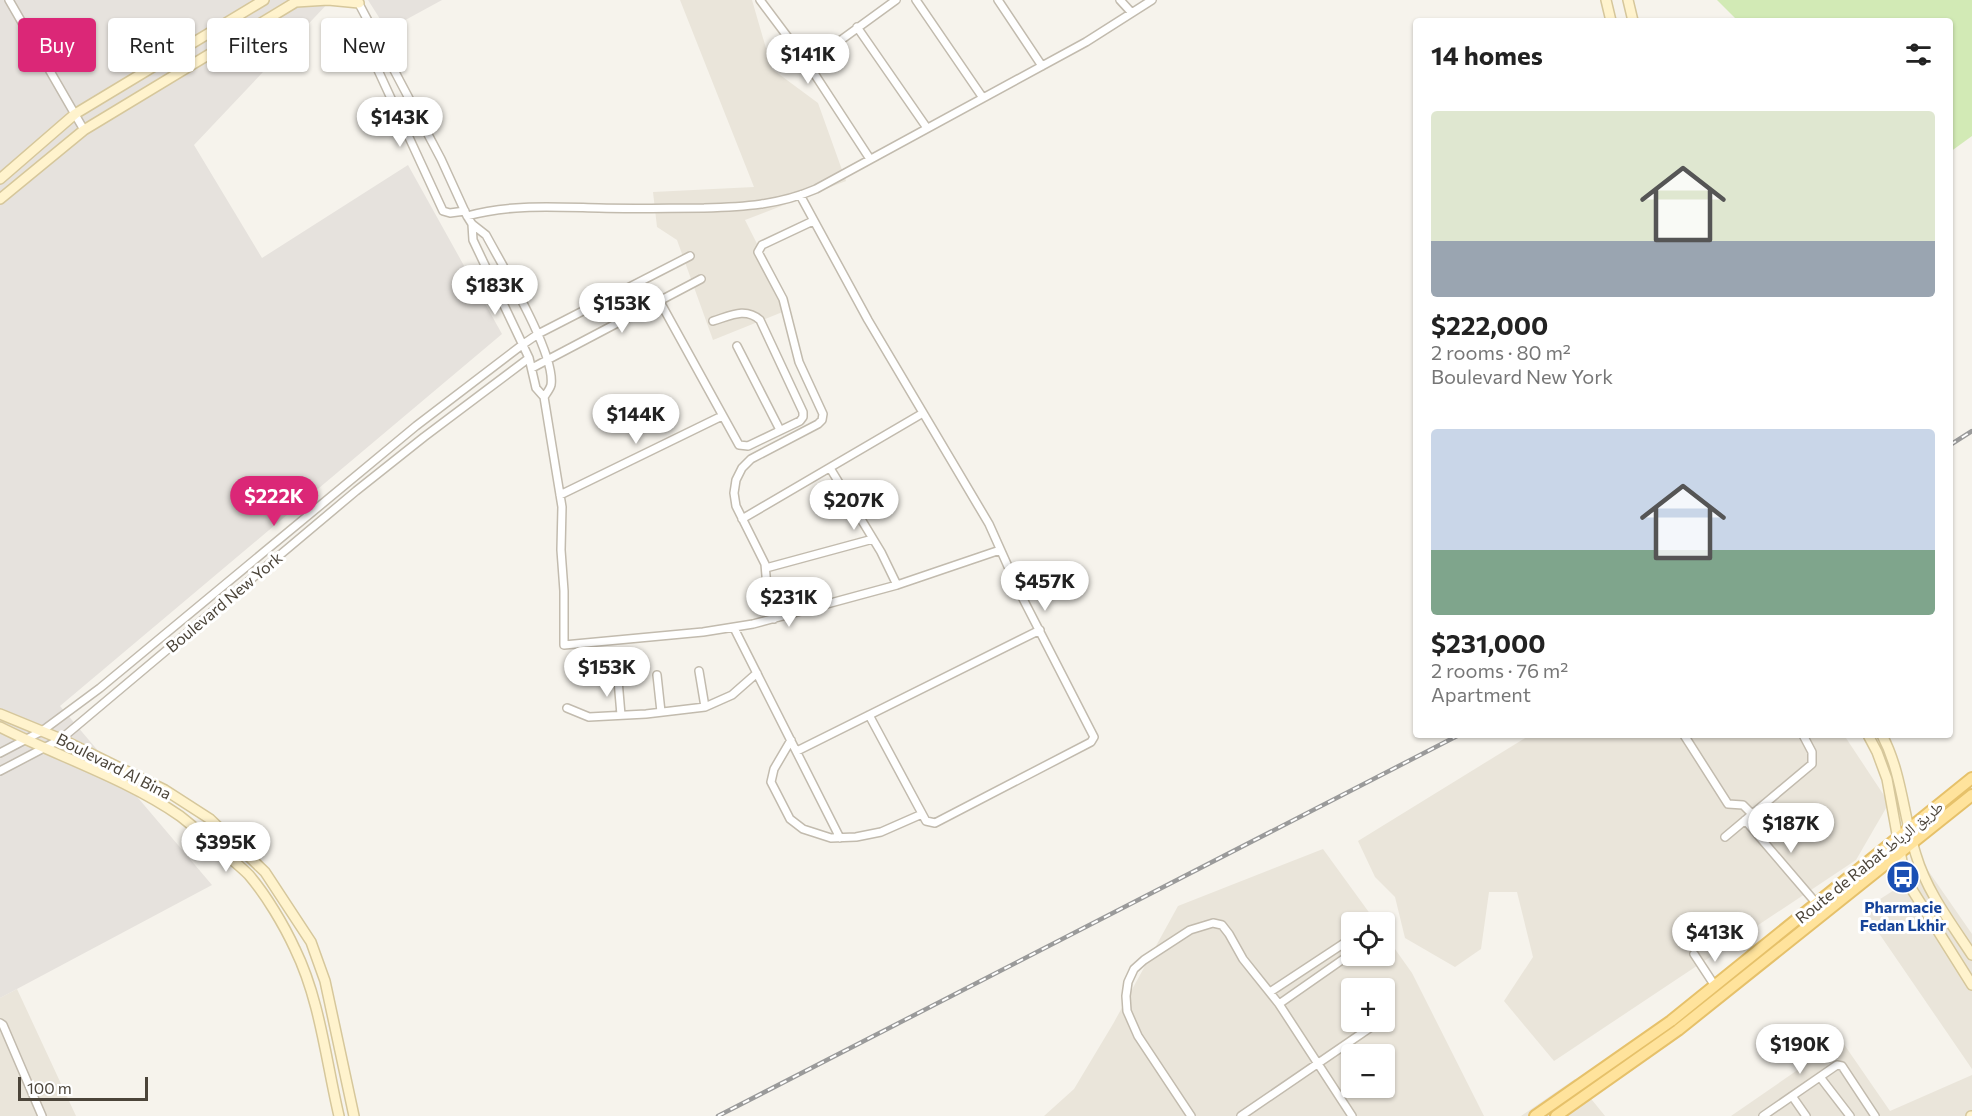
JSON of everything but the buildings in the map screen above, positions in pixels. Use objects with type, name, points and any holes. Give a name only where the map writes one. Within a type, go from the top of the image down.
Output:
[{"type":"main road","name":"Route de Rabat طريق الرباط","points":[[1535,1116],[1671,1021],[1972,778]]},
{"type":"main road","name":"Route de Rabat طريق الرباط","points":[[1556,1116],[1678,1030],[1972,795]]},
{"type":"street","points":[[9,0],[84,130]]},
{"type":"street","points":[[0,179],[75,114],[264,0]]},
{"type":"street","points":[[269,18],[298,1],[328,0],[358,2],[366,18]]},
{"type":"street","points":[[760,0],[808,64],[870,159]]},
{"type":"street","points":[[808,64],[896,0]]},
{"type":"street","points":[[916,0],[983,98]]},
{"type":"street","points":[[998,0],[1042,66]]},
{"type":"street","points":[[1120,0],[1131,12]]},
{"type":"street","points":[[379,72],[443,211],[466,213],[523,206],[645,209],[750,206],[800,195],[1086,42],[1152,0]]},
{"type":"street","points":[[1606,0],[1610,18]]},
{"type":"street","points":[[1628,0],[1632,18]]},
{"type":"street","points":[[857,27],[927,128]]},
{"type":"street","points":[[203,37],[207,44]]},
{"type":"street","points":[[0,199],[84,130],[207,55]]},
{"type":"street","points":[[395,72],[441,159],[472,224],[486,235],[538,334],[547,359],[551,385],[544,397]]},
{"type":"street","points":[[800,195],[868,320],[989,524],[1094,734],[1092,741],[935,823],[927,822],[922,814],[869,715]]},
{"type":"street","points":[[774,619],[763,558],[736,506],[734,493],[736,480],[742,468],[751,459],[818,424],[823,417],[799,362],[783,299],[758,252],[762,245],[813,220]]},
{"type":"street","points":[[472,224],[473,240],[529,358],[536,388],[544,397],[562,507],[564,645],[734,628],[897,585],[1000,550]]},
{"type":"street","name":"Boulevard New York","points":[[0,753],[42,731],[100,688],[416,426],[522,345],[538,334],[690,256]]},
{"type":"street","points":[[532,368],[700,279]]},
{"type":"street","points":[[659,300],[737,443],[748,446],[800,420],[803,412],[762,323],[754,315],[743,312],[713,321]]},
{"type":"street","points":[[737,346],[780,430]]},
{"type":"street","name":"Boulevard New York","points":[[0,771],[61,739],[356,490],[529,358]]},
{"type":"street","points":[[742,519],[923,413]]},
{"type":"street","points":[[560,495],[722,416]]},
{"type":"street","points":[[416,426],[424,437]]},
{"type":"street","points":[[830,468],[873,539],[897,585]]},
{"type":"street","points":[[349,481],[356,490]]},
{"type":"street","points":[[766,568],[873,539]]},
{"type":"street","points":[[221,587],[231,596]]},
{"type":"street","points":[[734,628],[840,838]]},
{"type":"street","points":[[797,751],[1040,630]]},
{"type":"street","points":[[699,672],[705,707]]},
{"type":"street","points":[[567,708],[589,717],[705,707],[732,695],[757,672]]},
{"type":"street","points":[[657,675],[660,712]]},
{"type":"street","points":[[618,680],[621,715]]},
{"type":"street","name":"Boulevard Al Bina","points":[[0,714],[61,739],[165,790],[210,819],[265,872],[311,942],[336,1028],[354,1116]]},
{"type":"street","name":"Boulevard Al Bina","points":[[0,727],[87,767],[179,816],[249,876],[296,949],[319,1022],[339,1116]]},
{"type":"street","points":[[1686,738],[1728,804],[1743,805],[1752,814]]},
{"type":"street","points":[[1725,837],[1812,764],[1812,752],[1805,738]]},
{"type":"street","points":[[1870,738],[1887,779],[1903,867],[1917,899],[1972,985]]},
{"type":"street","points":[[1884,738],[1897,771],[1913,843],[1924,878],[1972,955]]},
{"type":"street","points":[[791,740],[772,773],[772,786],[789,819],[797,826],[840,838],[863,837],[881,832],[922,814]]},
{"type":"street","points":[[1745,820],[1817,904]]},
{"type":"street","points":[[1191,1116],[1132,1024],[1126,996],[1128,982],[1134,969],[1144,960],[1190,930],[1214,924],[1222,925],[1229,933],[1243,959],[1279,1004],[1352,1116]]},
{"type":"street","points":[[1270,992],[1341,945]]},
{"type":"street","points":[[1326,954],[1334,965]]},
{"type":"street","points":[[1694,954],[1715,986]]},
{"type":"street","points":[[1279,1004],[1341,960]]},
{"type":"street","points":[[0,1023],[3,1025],[38,1115]]},
{"type":"street","points":[[1240,1116],[1364,1032]]},
{"type":"street","points":[[1763,1116],[1837,1065],[1842,1066],[1875,1116]]},
{"type":"street","points":[[1820,1077],[1850,1116]]},
{"type":"street","points":[[1792,1096],[1806,1116]]},
{"type":"shaded area","points":[[0,0],[331,0],[309,23],[309,18],[207,18],[207,72],[263,72],[194,145],[262,258],[408,165],[502,334],[60,706],[212,885],[0,998]]},
{"type":"shaded area","points":[[368,0],[442,0],[407,19],[379,18]]},
{"type":"shaded area","points":[[680,0],[752,0],[772,69],[818,103],[846,181],[745,220],[790,309],[713,340],[677,240],[657,227],[653,192],[754,187]]},
{"type":"shaded area","points":[[1525,738],[1846,738],[1889,803],[1856,860],[1554,1061],[1504,1001],[1533,957],[1517,892],[1489,892],[1481,949],[1455,967],[1405,938],[1395,897],[1375,877],[1358,841]]},
{"type":"shaded area","points":[[1323,849],[1369,912],[1341,912],[1341,966],[1395,966],[1395,949],[1412,973],[1484,1116],[1044,1116],[1074,1089],[1178,906]]},
{"type":"shaded area","points":[[1927,869],[1972,934],[1972,1069],[1863,910]]},
{"type":"shaded area","points":[[17,989],[76,1116],[0,1116],[0,998]]},
{"type":"shaded area","points":[[1841,1040],[1890,1111],[1972,1075],[1972,1116],[1731,1116]]},
{"type":"shaded area","points":[[1575,1079],[1605,1116],[1521,1116]]},
{"type":"green space","points":[[1717,0],[1972,0],[1972,136],[1953,150],[1953,18],[1735,18]]},
{"type":"railway","points":[[1953,443],[1972,431]]},
{"type":"railway","points":[[718,1116],[1453,738]]},
{"type":"place","name":"Pharmacie Fedan Lkhir","points":[[1903,877]]}]
